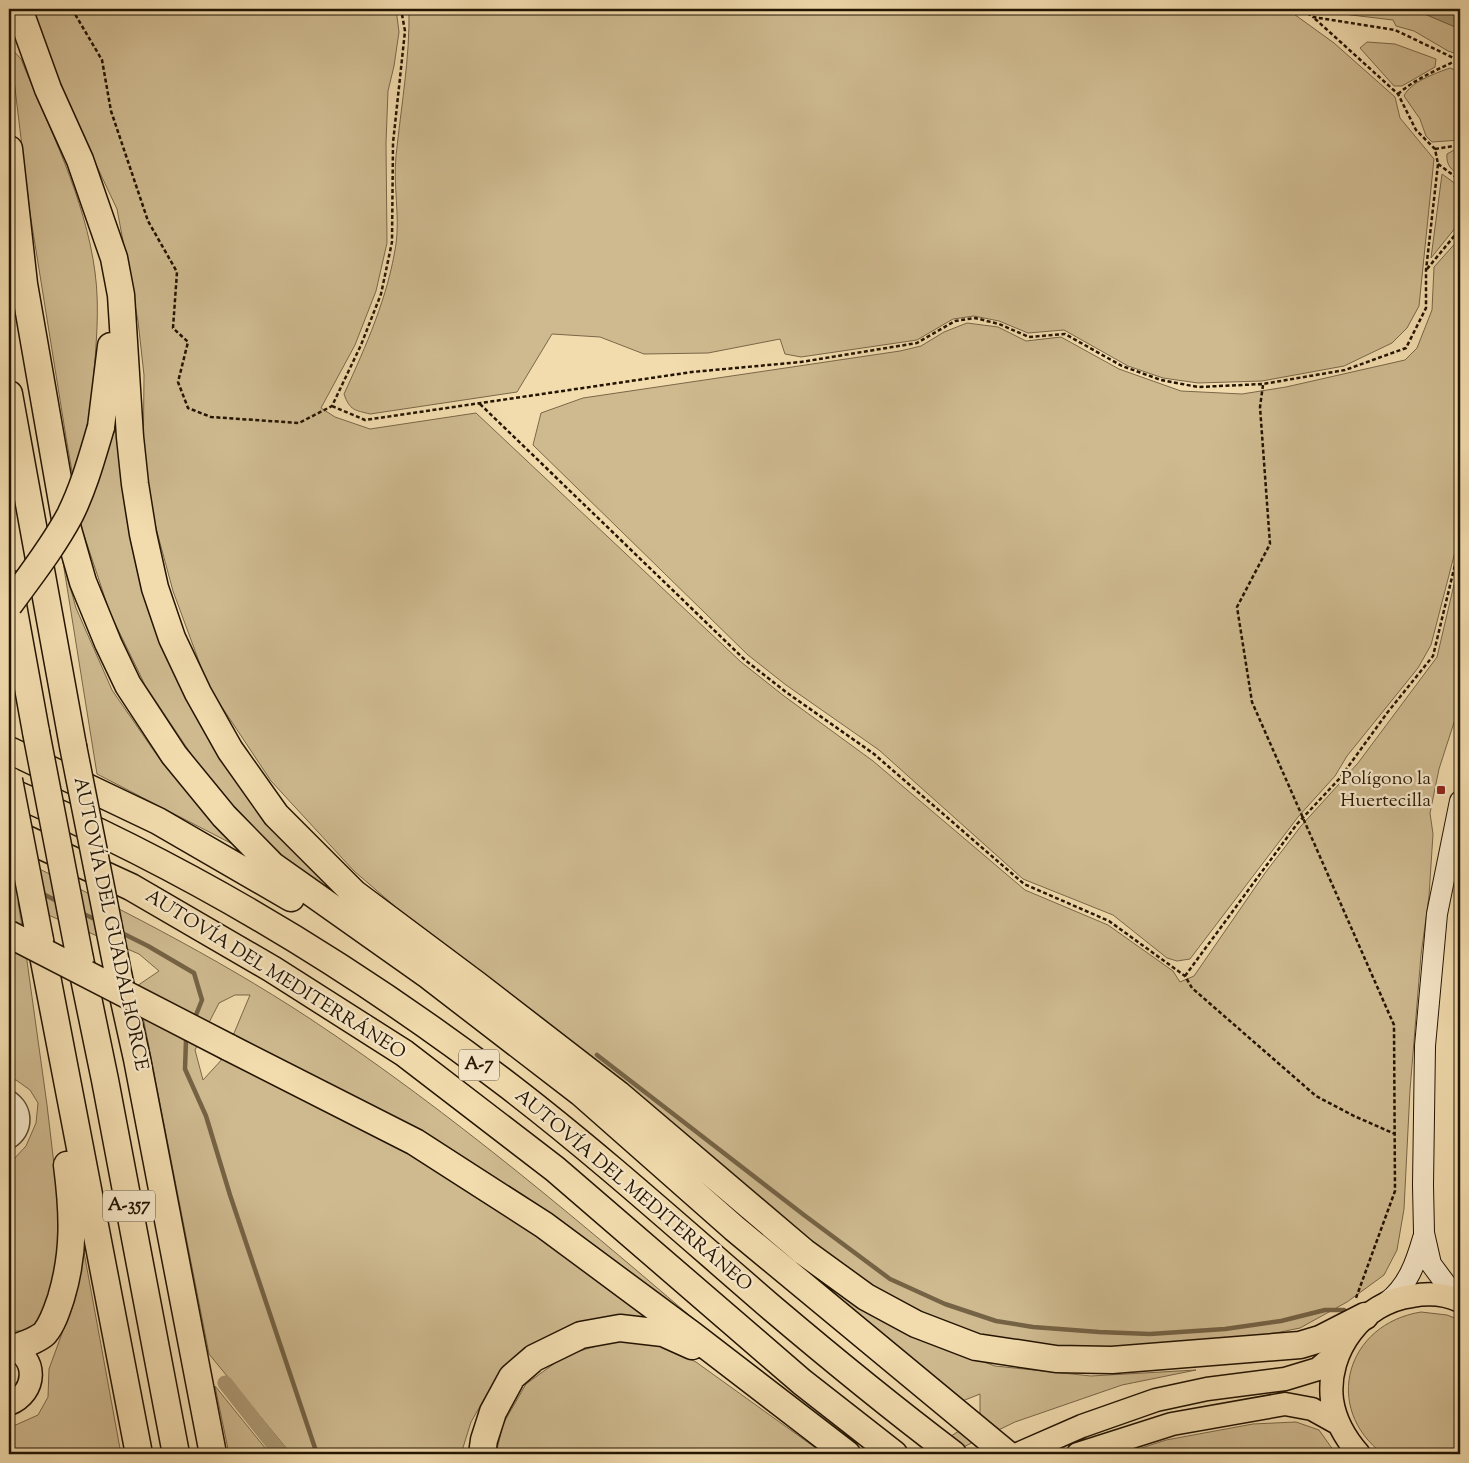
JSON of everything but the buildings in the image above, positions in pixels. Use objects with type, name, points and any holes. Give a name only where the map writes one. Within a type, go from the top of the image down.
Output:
[{"type":"highway","points":[[19,9],[48,89],[80,160],[114,258],[121,295],[130,437],[142,526],[155,588],[172,638],[198,693],[230,750],[276,815],[354,893],[478,985],[618,1094],[804,1252],[866,1297],[916,1324],[976,1347],[1056,1359],[1112,1360],[1300,1345],[1320,1339],[1361,1307]]},
{"type":"highway","points":[[9,149],[24,284],[66,519],[83,582],[108,643],[128,685],[174,755],[224,816],[272,865],[429,976],[581,1093],[734,1228],[1007,1454]]},
{"type":"highway","points":[[9,605],[49,552],[70,514],[86,477],[101,427],[111,355],[111,298],[105,228]]},
{"type":"highway","name":"AUTOVÍA DEL GUADALHORCE","points":[[9,394],[73,746],[137,1059],[213,1454]]},
{"type":"highway","name":"AUTOVÍA DEL GUADALHORCE","points":[[9,583],[36,732],[107,1090],[176,1454]]},
{"type":"highway","points":[[9,750],[158,821],[269,884],[382,955],[435,991],[482,1018]]},
{"type":"highway","points":[[9,780],[139,1454]]},
{"type":"highway","name":"AUTOVÍA DEL MEDITERRÁNEO","points":[[9,792],[124,845],[246,909],[372,988],[517,1093],[648,1200],[775,1310],[953,1454]]},
{"type":"highway","name":"AUTOVÍA DEL MEDITERRÁNEO","points":[[9,830],[131,887],[272,969],[404,1053],[555,1169],[802,1382],[884,1446]]},
{"type":"highway","points":[[9,934],[415,1142],[544,1225],[691,1334],[847,1454]]},
{"type":"highway","points":[[11,1348],[44,1333],[56,1314],[68,1274],[72,1239],[72,1201],[57,1092],[57,1025]]},
{"type":"highway","points":[[468,1454],[472,1436],[490,1400],[534,1358],[582,1336],[620,1328],[663,1333],[693,1346],[742,1382],[820,1434]]},
{"type":"highway","points":[[482,1454],[484,1440],[494,1412],[512,1377]]},
{"type":"main road","points":[[1459,1300],[1431,1264],[1424,1233],[1425,1046],[1437,914],[1460,801]]},
{"type":"main road","points":[[1388,1302],[1399,1294],[1416,1263],[1424,1233]]},
{"type":"main road","points":[[1359,1454],[1348,1441],[1339,1424],[1332,1400],[1333,1375],[1340,1350],[1361,1307],[1422,1294],[1440,1295],[1459,1300]]},
{"type":"main road","points":[[9,1404],[19,1399],[26,1392],[30,1383],[31,1373],[28,1363],[22,1354],[11,1348]]},
{"type":"main road","points":[[1018,1454],[1082,1426],[1156,1400],[1207,1389],[1285,1379],[1318,1369],[1340,1350]]},
{"type":"main road","points":[[1078,1454],[1172,1424],[1285,1404],[1312,1408],[1339,1424]]},
{"type":"street","points":[[9,1098],[17,1105],[21,1112],[22,1120],[21,1128],[17,1135],[9,1141]]},
{"type":"path","points":[[72,9],[102,60],[111,112],[148,221],[177,272],[173,328],[188,342],[178,382],[188,408],[210,417],[299,423],[332,406],[361,345],[381,294],[392,242],[392,143],[405,31],[401,9]]},
{"type":"path","points":[[332,406],[365,420],[692,372],[801,362],[917,343],[955,321],[975,318],[999,324],[1029,336],[1065,334],[1122,366],[1161,380],[1198,387],[1263,384],[1345,370],[1406,348],[1426,308],[1426,270],[1438,164],[1435,149],[1416,130],[1398,94],[1302,9]]},
{"type":"path","points":[[1313,17],[1395,30],[1458,61]]},
{"type":"path","points":[[1398,94],[1433,72],[1458,61]]},
{"type":"path","points":[[1435,149],[1460,145]]},
{"type":"path","points":[[1438,164],[1460,180]]},
{"type":"path","points":[[1426,270],[1460,229]]},
{"type":"path","points":[[1263,384],[1260,407],[1270,544],[1237,607],[1252,702],[1394,1024],[1395,1191],[1361,1307]]},
{"type":"path","points":[[480,403],[745,660],[786,692],[874,754],[1024,884],[1109,921],[1185,976],[1192,988],[1316,1096],[1394,1134]]},
{"type":"path","points":[[1185,976],[1297,824],[1340,778],[1387,713],[1433,656],[1460,544]]},
{"type":"shaded area","points":[[29,9],[143,9],[176,11],[255,9],[260,11],[274,9],[396,9],[399,32],[388,91],[386,143],[387,243],[376,291],[355,345],[321,408],[335,417],[370,429],[476,413],[741,662],[873,761],[1025,890],[1108,925],[1173,971],[1180,982],[1194,976],[1265,873],[1301,826],[1358,763],[1437,657],[1460,559],[1460,704],[1439,769],[1430,813],[1433,834],[1429,896],[1421,955],[1410,1090],[1404,1209],[1397,1250],[1384,1275],[1347,1302],[1300,1328],[1232,1342],[1112,1350],[1034,1348],[972,1337],[884,1298],[782,1219],[405,915],[354,871],[271,781],[208,686],[173,591],[143,480],[144,375],[138,321],[117,209],[59,86]]},
{"type":"shaded area","points":[[409,9],[1287,9],[1334,43],[1395,97],[1400,118],[1434,159],[1419,306],[1407,328],[1392,343],[1344,366],[1262,381],[1198,383],[1163,378],[1128,366],[1064,330],[1028,333],[999,321],[974,316],[953,319],[917,340],[801,357],[785,354],[780,339],[708,353],[644,354],[600,337],[552,334],[517,392],[370,414],[360,412],[348,404],[344,394],[382,302],[396,244],[395,167],[407,64]]},
{"type":"shaded area","points":[[1316,9],[1413,9],[1460,29],[1460,55],[1448,51],[1414,31],[1396,26],[1393,20],[1318,11]]},
{"type":"shaded area","points":[[1413,9],[1450,9],[1460,13],[1460,29]]},
{"type":"shaded area","points":[[1367,42],[1395,44],[1436,59],[1435,67],[1402,86],[1394,86],[1360,48]]},
{"type":"shaded area","points":[[10,47],[21,59],[65,163],[75,190],[90,244],[97,300],[93,383],[99,389],[119,392],[124,496],[138,571],[165,650],[191,705],[387,932],[304,877],[241,818],[197,763],[145,685],[110,613],[82,529],[30,213]]},
{"type":"shaded area","points":[[1450,68],[1460,72],[1460,140],[1432,142],[1426,136],[1420,119],[1404,96],[1418,82]]},
{"type":"shaded area","points":[[1454,150],[1460,150],[1460,175],[1452,169],[1447,161],[1447,154]]},
{"type":"shaded area","points":[[1442,174],[1460,187],[1460,222],[1431,258]]},
{"type":"shaded area","points":[[1460,238],[1460,524],[1456,548],[1431,645],[1418,668],[1347,756],[1335,776],[1298,817],[1190,959],[1177,961],[1167,958],[1113,915],[1023,879],[879,750],[786,685],[748,655],[533,445],[541,413],[583,398],[900,351],[921,346],[944,332],[967,323],[998,327],[1026,341],[1061,337],[1119,369],[1181,391],[1242,394],[1286,387],[1405,360],[1417,348],[1432,310],[1434,267]]},
{"type":"shaded area","points":[[63,562],[76,608],[112,690],[163,764],[244,850],[97,774]]},
{"type":"shaded area","points":[[9,854],[123,911],[199,952],[309,1018],[415,1093],[518,1172],[717,1339],[232,1038],[250,995],[235,995],[219,1003],[195,1050],[203,1080],[225,1056],[410,1154],[529,1230],[653,1321],[521,1355],[495,1380],[471,1422],[461,1454],[291,1454],[209,1354],[137,986],[159,971],[139,954],[18,902],[47,1105],[59,1207],[59,1238],[47,1305],[38,1323],[24,1331],[9,1331],[9,1173],[13,1160],[26,1146],[36,1123],[38,1103],[30,1090],[16,1080],[9,1079]]},
{"type":"shaded area","points":[[81,1236],[121,1454],[9,1454],[9,1428],[38,1415],[48,1397],[49,1369],[76,1295]]},
{"type":"shaded area","points":[[782,1249],[918,1338],[995,1366],[1091,1376],[1196,1370],[1122,1385],[1015,1422],[949,1454],[924,1454],[980,1417],[980,1394],[960,1402],[932,1382]]},
{"type":"shaded area","points":[[1421,1312],[1447,1315],[1460,1320],[1460,1454],[1383,1454],[1364,1435],[1353,1414],[1348,1392],[1351,1370],[1360,1350],[1375,1333],[1395,1320]]},
{"type":"shaded area","points":[[617,1340],[660,1345],[696,1362],[824,1454],[496,1454],[503,1424],[526,1384],[566,1355]]},
{"type":"shaded area","points":[[215,1386],[270,1454],[229,1454]]},
{"type":"shaded area","points":[[1296,1422],[1319,1430],[1336,1454],[1123,1454],[1166,1440],[1253,1424]]},
{"type":"waterway","points":[[9,877],[19,882]]},
{"type":"waterway","points":[[39,892],[59,902]]},
{"type":"waterway","points":[[79,912],[97,920]]},
{"type":"waterway","points":[[120,932],[194,973],[202,1000],[194,1020]]},
{"type":"waterway","points":[[187,1037],[185,1069],[206,1116],[230,1195],[317,1454]]},
{"type":"waterway","points":[[597,1055],[890,1279],[945,1304],[996,1321],[1033,1327],[1150,1334],[1225,1329],[1281,1321],[1325,1310],[1344,1310]]},
{"type":"waterway","points":[[225,1383],[281,1454]]},
{"type":"place","name":"Polígono la Huertecilla","points":[[1441,790]]}]
